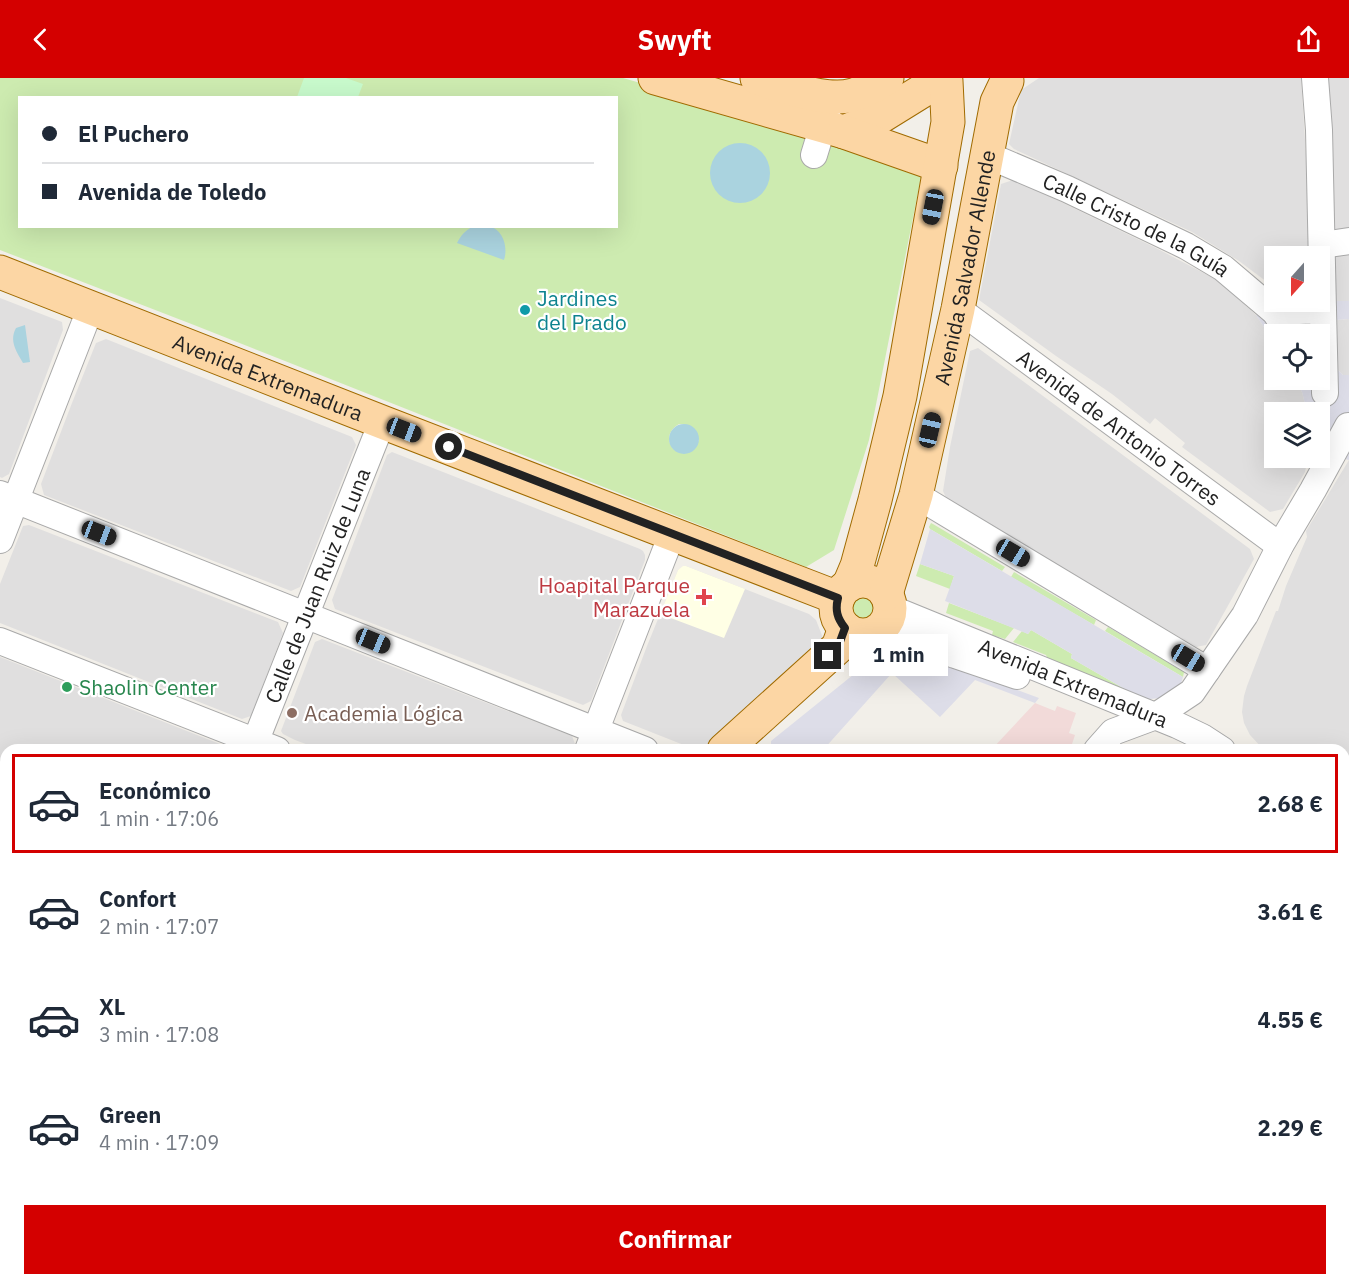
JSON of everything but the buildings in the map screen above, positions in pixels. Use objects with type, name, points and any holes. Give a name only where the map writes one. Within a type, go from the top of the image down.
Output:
[{"type":"main road","points":[[655,78],[835,112],[880,117],[944,79],[968,90],[981,91],[995,87],[1008,79]]},
{"type":"main road","points":[[757,78],[792,89],[941,166]]},
{"type":"main road","points":[[835,112],[852,96],[872,88],[887,78]]},
{"type":"main road","name":"Avenida Salvador Allende","points":[[866,610],[857,566],[900,396],[948,122],[944,79]]},
{"type":"main road","name":"Avenida Salvador Allende","points":[[866,610],[916,495],[958,309],[997,102],[1008,79]]},
{"type":"main road","name":"Avenida Extremadura","points":[[0,272],[866,610]]},
{"type":"main road","points":[[731,744],[838,647],[866,610]]},
{"type":"main road","points":[[762,744],[866,648],[866,610]]},
{"type":"street","points":[[802,78],[835,112]]},
{"type":"street","points":[[1315,78],[1319,130],[1322,245],[1349,241]]},
{"type":"street","name":"Calle Cristo de la Guía","points":[[987,154],[1067,189],[1186,246],[1223,268],[1264,303]]},
{"type":"street","points":[[0,540],[8,497],[91,307]]},
{"type":"street","name":"Avenida de Antonio Torres","points":[[958,309],[1280,546]]},
{"type":"street","name":"Calle Cristo de la Guía","points":[[1275,312],[1283,324]]},
{"type":"street","points":[[1212,744],[1192,729],[1186,717],[1186,704],[1245,615],[1280,546],[1348,427],[1324,390]]},
{"type":"street","name":"Calle de Juan Ruiz de Luna","points":[[263,744],[306,615],[382,422]]},
{"type":"street","points":[[916,495],[1207,670]]},
{"type":"street","points":[[8,497],[306,615],[592,740],[613,744]]},
{"type":"street","points":[[592,740],[672,534]]},
{"type":"street","name":"Avenida Extremadura","points":[[866,610],[955,655],[1086,699],[1155,716]]},
{"type":"street","name":"Avenida Extremadura","points":[[866,610],[962,636],[1155,716]]},
{"type":"street","points":[[0,641],[255,744]]},
{"type":"street","points":[[1105,741],[1155,716],[1192,692]]},
{"type":"street","points":[[1086,699],[1101,704],[1115,716],[1116,726],[1105,741]]},
{"type":"street","points":[[1155,716],[1212,744]]},
{"type":"shaded area","points":[[1039,78],[1301,78],[1309,201],[1309,246],[1264,246],[1264,280],[1239,261],[1192,232],[1014,149],[1009,144],[1021,90]]},
{"type":"shaded area","points":[[1328,78],[1349,78],[1349,233],[1334,232],[1332,129]]},
{"type":"shaded area","points":[[1013,180],[1026,185],[1156,248],[1219,281],[1256,315],[1264,327],[1264,390],[1301,390],[1304,402],[1264,402],[1264,468],[1306,468],[1283,509],[1270,512],[1182,447],[1185,443],[1155,418],[1150,424],[1112,394],[979,300],[1001,184]]},
{"type":"shaded area","points":[[1349,251],[1349,301],[1335,301],[1334,253]]},
{"type":"shaded area","points":[[0,298],[62,322],[63,330],[9,474],[2,478],[0,477]]},
{"type":"shaded area","points":[[1330,301],[1349,301],[1349,319],[1336,320],[1337,369],[1343,375],[1349,375],[1349,460],[1330,455],[1330,402],[1304,402],[1301,390],[1330,390],[1330,324],[1264,324],[1264,327],[1256,315],[1264,309],[1264,312],[1330,312]]},
{"type":"shaded area","points":[[1349,319],[1349,375],[1343,375],[1337,369],[1336,320]]},
{"type":"shaded area","points":[[106,339],[352,437],[356,445],[300,587],[291,591],[44,495],[41,484],[72,403],[96,343]]},
{"type":"shaded area","points":[[978,348],[1250,549],[1254,559],[1206,645],[1196,647],[947,500],[943,491],[950,447],[970,351]]},
{"type":"shaded area","points":[[392,452],[643,551],[645,560],[591,701],[583,705],[335,609],[332,600],[387,455]]},
{"type":"shaded area","points":[[1349,460],[1349,744],[1258,744],[1250,735],[1244,723],[1242,712],[1244,696],[1307,537],[1306,531]]},
{"type":"shaded area","points":[[29,525],[278,622],[283,633],[251,716],[242,719],[0,623],[0,584],[23,526]]},
{"type":"shaded area","points":[[930,529],[1183,677],[1180,687],[1161,698],[1142,699],[1071,658],[1072,654],[1031,630],[1028,634],[945,601],[954,576],[920,564]]},
{"type":"shaded area","name":"Hoapital Parque Marazuela","points":[[683,566],[745,589],[724,638],[660,614],[678,570]]},
{"type":"shaded area","points":[[686,566],[809,614],[816,620],[823,638],[816,651],[710,744],[681,744],[623,721],[621,715],[678,570]]},
{"type":"shaded area","points":[[322,639],[572,736],[575,744],[306,744],[295,740],[281,731],[315,642]]},
{"type":"shaded area","points":[[888,649],[908,649],[1039,698],[1035,703],[975,680],[940,717],[892,673],[828,744],[771,744],[771,741]]},
{"type":"shaded area","points":[[0,657],[220,744],[0,744]]},
{"type":"shaded area","points":[[1035,703],[1055,711],[1057,706],[1076,713],[1069,733],[1075,735],[1072,744],[997,744]]},
{"type":"green space","name":"Jardines del Prado","points":[[0,78],[623,78],[923,167],[869,440],[834,550],[806,567],[0,250]],"holes":[[[679,424],[684,424],[699,440],[694,449],[676,451],[670,444],[670,433]]]},
{"type":"green space","points":[[304,78],[346,78],[363,84],[358,96],[297,96]]},
{"type":"green space","points":[[931,523],[1005,567],[1002,571],[930,529]]},
{"type":"green space","points":[[920,564],[954,576],[950,589],[916,576]]},
{"type":"green space","points":[[1014,572],[1096,620],[1094,625],[1011,577]]},
{"type":"green space","points":[[859,592],[870,593],[880,611],[873,622],[862,624],[853,619],[847,608]]},
{"type":"green space","points":[[949,603],[1014,628],[1005,639],[992,635],[993,631],[946,613]]},
{"type":"green space","points":[[1108,627],[1184,672],[1183,677],[1105,631]]},
{"type":"green space","points":[[1031,630],[1072,654],[1071,658],[1142,699],[1050,665],[1046,655],[1013,642],[1022,631],[1028,634]]},
{"type":"water","points":[[740,143],[757,148],[765,156],[770,173],[765,190],[757,198],[740,203],[723,198],[715,190],[710,173],[715,156],[723,148]]},
{"type":"water","points":[[471,228],[493,228],[498,231],[505,245],[504,260],[457,243]]},
{"type":"water","points":[[25,325],[30,362],[23,363],[14,346],[13,337],[16,328]]},
{"type":"water","points":[[684,424],[695,428],[699,439],[695,450],[684,454],[673,450],[669,439],[673,428]]},
{"type":"place","name":"Jardines del Prado","points":[[525,310]]},
{"type":"place","name":"Hoapital Parque Marazuela","points":[[704,597]]},
{"type":"place","name":"Shaolin Center","points":[[67,687]]},
{"type":"place","name":"Academia Lógica","points":[[292,713]]},
{"type":"route","points":[[449,447],[838,598],[836,612],[845,628],[838,647],[828,656]]}]
